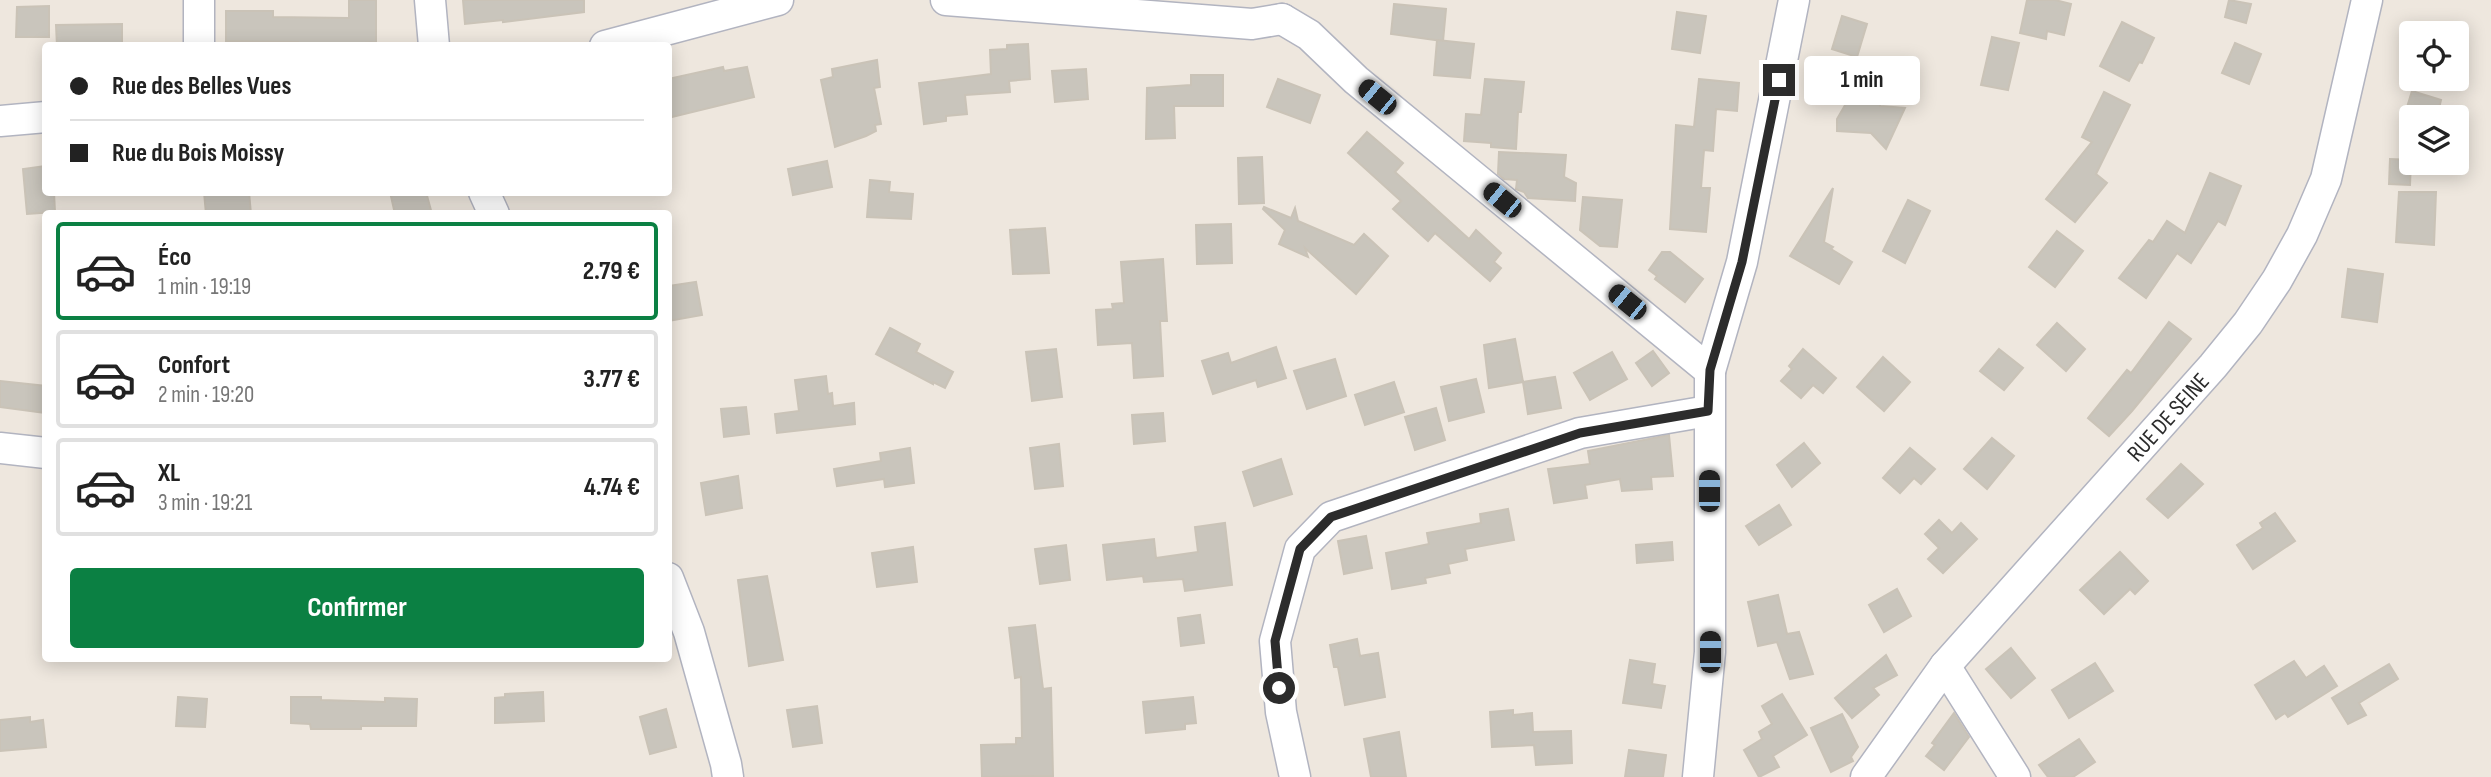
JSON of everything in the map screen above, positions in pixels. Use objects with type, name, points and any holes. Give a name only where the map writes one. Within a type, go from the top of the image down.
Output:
[{"type":"street","points":[[199,0],[199,42]]},
{"type":"street","points":[[430,0],[434,42]]},
{"type":"street","points":[[620,42],[778,0]]},
{"type":"street","points":[[946,0],[1252,24],[1282,10],[1356,80],[1710,370]]},
{"type":"street","points":[[1698,777],[1710,652],[1710,370],[1742,262],[1794,0]]},
{"type":"street","name":"RUE DE SEINE","points":[[1866,777],[1945,666],[2213,366],[2248,323],[2277,280],[2302,235],[2326,179],[2367,0]]},
{"type":"street","points":[[0,121],[42,117]]},
{"type":"street","points":[[1295,777],[1281,712],[1275,641],[1300,549],[1331,517],[1580,433],[1708,411]]},
{"type":"street","points":[[0,448],[42,453]]},
{"type":"street","points":[[672,588],[689,632],[728,777]]},
{"type":"street","points":[[1945,666],[2015,777]]},
{"type":"building","points":[[349,0],[376,0],[376,42],[226,41],[226,11],[273,11],[273,17],[349,18]]},
{"type":"building","points":[[463,0],[584,0],[584,12],[465,24]]},
{"type":"building","points":[[2027,0],[2055,0],[2071,4],[2064,35],[2047,31],[2046,39],[2020,33]]},
{"type":"building","points":[[2229,0],[2251,4],[2246,23],[2225,17]]},
{"type":"building","points":[[1394,4],[1446,9],[1443,41],[1391,34]]},
{"type":"building","points":[[49,6],[49,37],[16,37],[17,7]]},
{"type":"building","points":[[1677,12],[1706,16],[1700,53],[1672,49]]},
{"type":"building","points":[[1842,16],[1867,24],[1857,57],[1832,49]]},
{"type":"building","points":[[2122,22],[2154,38],[2142,63],[2139,62],[2129,81],[2100,66]]},
{"type":"building","points":[[122,24],[122,42],[57,42],[56,25]]},
{"type":"building","points":[[1992,37],[2019,43],[2008,90],[1981,85]]},
{"type":"building","points":[[1437,40],[1474,44],[1470,78],[1434,75]]},
{"type":"building","points":[[2235,43],[2261,54],[2249,84],[2222,73]]},
{"type":"building","points":[[1028,44],[1030,79],[1009,81],[1010,92],[965,95],[967,114],[946,116],[946,121],[924,124],[919,83],[991,74],[990,50],[1007,49],[1007,45]]},
{"type":"building","points":[[877,60],[880,87],[874,88],[881,124],[875,125],[876,131],[866,136],[835,147],[821,80],[833,77],[832,69]]},
{"type":"building","points":[[723,67],[724,71],[747,67],[754,97],[672,117],[672,78]]},
{"type":"building","points":[[1086,69],[1088,99],[1055,102],[1052,71]]},
{"type":"building","points":[[1191,75],[1223,75],[1223,106],[1174,106],[1175,138],[1146,139],[1147,88],[1191,85]]},
{"type":"building","points":[[1278,79],[1320,95],[1310,123],[1267,107]]},
{"type":"building","points":[[1485,79],[1524,82],[1521,112],[1518,112],[1516,149],[1491,147],[1491,143],[1464,141],[1466,114],[1481,115]]},
{"type":"building","points":[[1699,79],[1739,83],[1737,111],[1716,109],[1713,151],[1704,150],[1701,188],[1710,188],[1706,232],[1670,229],[1676,125],[1694,127]]},
{"type":"building","points":[[1855,88],[1881,92],[1880,106],[1905,108],[1886,149],[1871,133],[1837,131],[1837,119]]},
{"type":"building","points":[[2412,91],[2441,100],[2440,105],[2408,105]]},
{"type":"building","points":[[2104,92],[2130,105],[2096,174],[2107,183],[2075,222],[2046,199],[2092,142],[2082,137]]},
{"type":"building","points":[[1367,132],[1403,163],[1395,172],[1469,239],[1476,230],[1501,253],[1494,262],[1501,268],[1490,281],[1435,233],[1428,241],[1393,209],[1401,201],[1348,153]]},
{"type":"building","points":[[1499,152],[1566,155],[1564,177],[1576,183],[1575,201],[1528,198],[1524,192],[1516,189],[1517,180],[1504,179],[1498,174]]},
{"type":"building","points":[[1262,157],[1264,203],[1239,204],[1238,158]]},
{"type":"building","points":[[2390,159],[2399,159],[2399,175],[2410,175],[2410,185],[2389,184]]},
{"type":"building","points":[[827,161],[832,187],[793,195],[788,169]]},
{"type":"building","points":[[42,167],[42,196],[54,196],[55,210],[27,214],[23,169]]},
{"type":"building","points":[[2210,173],[2241,186],[2225,225],[2218,221],[2191,263],[2177,253],[2146,298],[2119,278],[2149,240],[2153,242],[2167,221],[2185,233]]},
{"type":"building","points":[[870,180],[890,182],[889,192],[913,194],[911,219],[867,217]]},
{"type":"building","points":[[1833,188],[1824,242],[1852,262],[1839,284],[1790,256]]},
{"type":"building","points":[[2399,192],[2436,192],[2434,245],[2396,242]]},
{"type":"building","points":[[204,196],[249,196],[251,210],[206,210]]},
{"type":"building","points":[[391,196],[427,196],[431,210],[394,210]]},
{"type":"building","points":[[1583,197],[1622,200],[1617,247],[1600,246],[1580,230]]},
{"type":"building","points":[[1908,200],[1930,211],[1905,263],[1883,251]]},
{"type":"building","points":[[1264,207],[1291,218],[1295,208],[1298,221],[1354,245],[1364,234],[1388,256],[1356,294],[1305,248],[1308,257],[1279,244],[1285,230]]},
{"type":"building","points":[[1231,224],[1232,263],[1197,264],[1196,225]]},
{"type":"building","points":[[1045,228],[1049,273],[1013,274],[1010,230]]},
{"type":"building","points":[[2057,231],[2083,251],[2055,287],[2029,267]]},
{"type":"building","points":[[1662,252],[1670,252],[1703,279],[1685,302],[1655,279],[1657,276],[1649,270]]},
{"type":"building","points":[[1163,259],[1167,321],[1160,321],[1163,376],[1134,378],[1132,343],[1098,345],[1096,310],[1113,309],[1112,304],[1124,303],[1121,262]]},
{"type":"building","points":[[2348,269],[2383,274],[2377,322],[2342,317]]},
{"type":"building","points":[[696,282],[702,315],[672,320],[672,285]]},
{"type":"building","points":[[2169,322],[2191,339],[2109,436],[2088,418],[2127,370],[2131,373]]},
{"type":"building","points":[[2057,323],[2085,349],[2066,371],[2037,345]]},
{"type":"building","points":[[890,328],[920,344],[916,352],[953,372],[945,388],[876,354]]},
{"type":"building","points":[[1515,339],[1523,382],[1489,388],[1484,345]]},
{"type":"building","points":[[1276,347],[1286,378],[1258,387],[1256,380],[1213,394],[1202,361],[1228,353],[1231,363]]},
{"type":"building","points":[[1056,349],[1062,397],[1032,401],[1026,352]]},
{"type":"building","points":[[1803,349],[1836,378],[1823,393],[1813,385],[1801,398],[1781,381],[1792,369],[1789,366]]},
{"type":"building","points":[[1999,349],[2023,368],[2004,390],[1980,371]]},
{"type":"building","points":[[1653,351],[1669,373],[1652,386],[1636,363]]},
{"type":"building","points":[[1612,352],[1627,379],[1590,400],[1574,373]]},
{"type":"building","points":[[1883,357],[1910,382],[1884,411],[1857,387]]},
{"type":"building","points":[[1335,359],[1346,396],[1307,409],[1294,371]]},
{"type":"building","points":[[826,376],[828,394],[832,393],[833,406],[854,403],[855,424],[777,433],[775,414],[799,411],[795,380]]},
{"type":"building","points":[[1555,377],[1561,408],[1528,414],[1523,382]]},
{"type":"building","points":[[1476,379],[1484,412],[1449,421],[1441,387]]},
{"type":"building","points":[[0,381],[42,386],[42,412],[0,407]]},
{"type":"building","points":[[1394,382],[1404,412],[1365,425],[1355,395]]},
{"type":"building","points":[[746,407],[749,434],[724,437],[721,409]]},
{"type":"building","points":[[1436,408],[1445,440],[1415,450],[1405,417]]},
{"type":"building","points":[[1163,413],[1165,441],[1134,444],[1132,415]]},
{"type":"building","points":[[1669,435],[1673,476],[1651,477],[1652,489],[1622,491],[1620,479],[1585,485],[1587,498],[1554,503],[1548,469],[1590,464],[1588,451]]},
{"type":"building","points":[[1992,438],[2014,456],[1987,489],[1964,469]]},
{"type":"building","points":[[1804,443],[1820,463],[1792,487],[1777,465]]},
{"type":"building","points":[[1059,444],[1063,486],[1035,489],[1030,448]]},
{"type":"building","points":[[910,448],[914,483],[885,487],[884,479],[837,486],[834,469],[881,461],[880,453]]},
{"type":"building","points":[[1910,448],[1935,469],[1921,484],[1914,478],[1900,493],[1883,478]]},
{"type":"building","points":[[1281,459],[1292,494],[1254,506],[1243,472]]},
{"type":"building","points":[[2181,464],[2203,484],[2168,518],[2147,499]]},
{"type":"building","points":[[738,476],[742,508],[706,515],[701,483]]},
{"type":"building","points":[[1779,505],[1791,525],[1759,545],[1746,526]]},
{"type":"building","points":[[1508,509],[1514,540],[1465,549],[1467,560],[1448,564],[1450,573],[1425,578],[1426,583],[1392,589],[1386,553],[1429,544],[1427,533],[1481,523],[1480,514]]},
{"type":"building","points":[[2275,513],[2295,541],[2253,569],[2237,545],[2263,528],[2260,523]]},
{"type":"building","points":[[1939,520],[1952,533],[1961,523],[1977,539],[1943,573],[1928,559],[1939,548],[1925,534]]},
{"type":"building","points":[[1225,523],[1232,585],[1185,591],[1183,579],[1144,582],[1143,576],[1107,580],[1103,545],[1154,539],[1156,558],[1198,552],[1195,527]]},
{"type":"building","points":[[1366,536],[1372,568],[1344,574],[1338,541]]},
{"type":"building","points":[[1672,542],[1673,560],[1637,563],[1636,545]]},
{"type":"building","points":[[1066,545],[1070,580],[1040,584],[1035,549]]},
{"type":"building","points":[[913,547],[917,582],[877,587],[872,553]]},
{"type":"building","points":[[2120,552],[2148,581],[2135,594],[2130,589],[2104,614],[2080,590]]},
{"type":"building","points":[[767,576],[783,660],[749,666],[738,580]]},
{"type":"building","points":[[1897,589],[1911,616],[1884,632],[1869,605]]},
{"type":"building","points":[[1778,595],[1787,634],[1799,632],[1813,674],[1790,679],[1777,642],[1758,646],[1748,602]]},
{"type":"building","points":[[1200,615],[1204,643],[1181,646],[1178,618]]},
{"type":"building","points":[[1035,625],[1043,689],[1051,688],[1053,776],[982,777],[981,745],[1016,744],[1016,738],[1022,738],[1021,677],[1015,678],[1009,628]]},
{"type":"building","points":[[1357,639],[1360,656],[1378,653],[1385,697],[1345,705],[1338,667],[1334,667],[1330,645]]},
{"type":"building","points":[[2011,648],[2035,678],[2011,698],[1986,669]]},
{"type":"building","points":[[1886,655],[1897,675],[1873,688],[1879,695],[1852,718],[1835,698]]},
{"type":"building","points":[[1630,660],[1655,664],[1652,684],[1665,686],[1661,708],[1623,703]]},
{"type":"building","points":[[2294,661],[2306,678],[2324,666],[2337,686],[2288,717],[2285,713],[2276,719],[2255,685]]},
{"type":"building","points":[[2095,663],[2113,691],[2069,718],[2052,690]]},
{"type":"building","points":[[2389,664],[2398,679],[2359,703],[2366,715],[2348,724],[2332,698]]},
{"type":"building","points":[[543,692],[544,721],[495,723],[495,698],[505,697],[505,694]]},
{"type":"building","points":[[1782,694],[1807,735],[1773,756],[1779,767],[1759,777],[1744,750],[1762,739],[1759,732],[1772,724],[1762,706]]},
{"type":"building","points":[[178,697],[207,699],[205,727],[176,726]]},
{"type":"building","points":[[291,697],[385,702],[385,698],[417,699],[416,726],[311,729],[310,724],[291,723]]},
{"type":"building","points":[[1193,697],[1196,723],[1185,724],[1185,729],[1146,733],[1143,702]]},
{"type":"building","points":[[817,706],[822,743],[793,747],[787,710]]},
{"type":"building","points":[[666,709],[676,747],[650,754],[640,717]]},
{"type":"building","points":[[1513,710],[1513,715],[1532,713],[1533,732],[1571,731],[1572,763],[1536,765],[1534,745],[1492,747],[1490,712]]},
{"type":"building","points":[[1954,713],[1969,737],[1944,770],[1926,756]]},
{"type":"building","points":[[1842,714],[1858,747],[1851,757],[1853,761],[1831,772],[1811,728]]},
{"type":"building","points":[[30,717],[30,722],[43,720],[46,747],[0,751],[0,720]]},
{"type":"building","points":[[1399,732],[1406,777],[1371,777],[1364,739]]},
{"type":"building","points":[[2079,739],[2095,762],[2073,777],[2048,777],[2039,765]]},
{"type":"building","points":[[1629,750],[1666,755],[1663,777],[1625,777]]},
{"type":"route","points":[[1279,688],[1275,641],[1300,549],[1331,517],[1580,433],[1708,411],[1710,370],[1742,262],[1779,80]]}]
